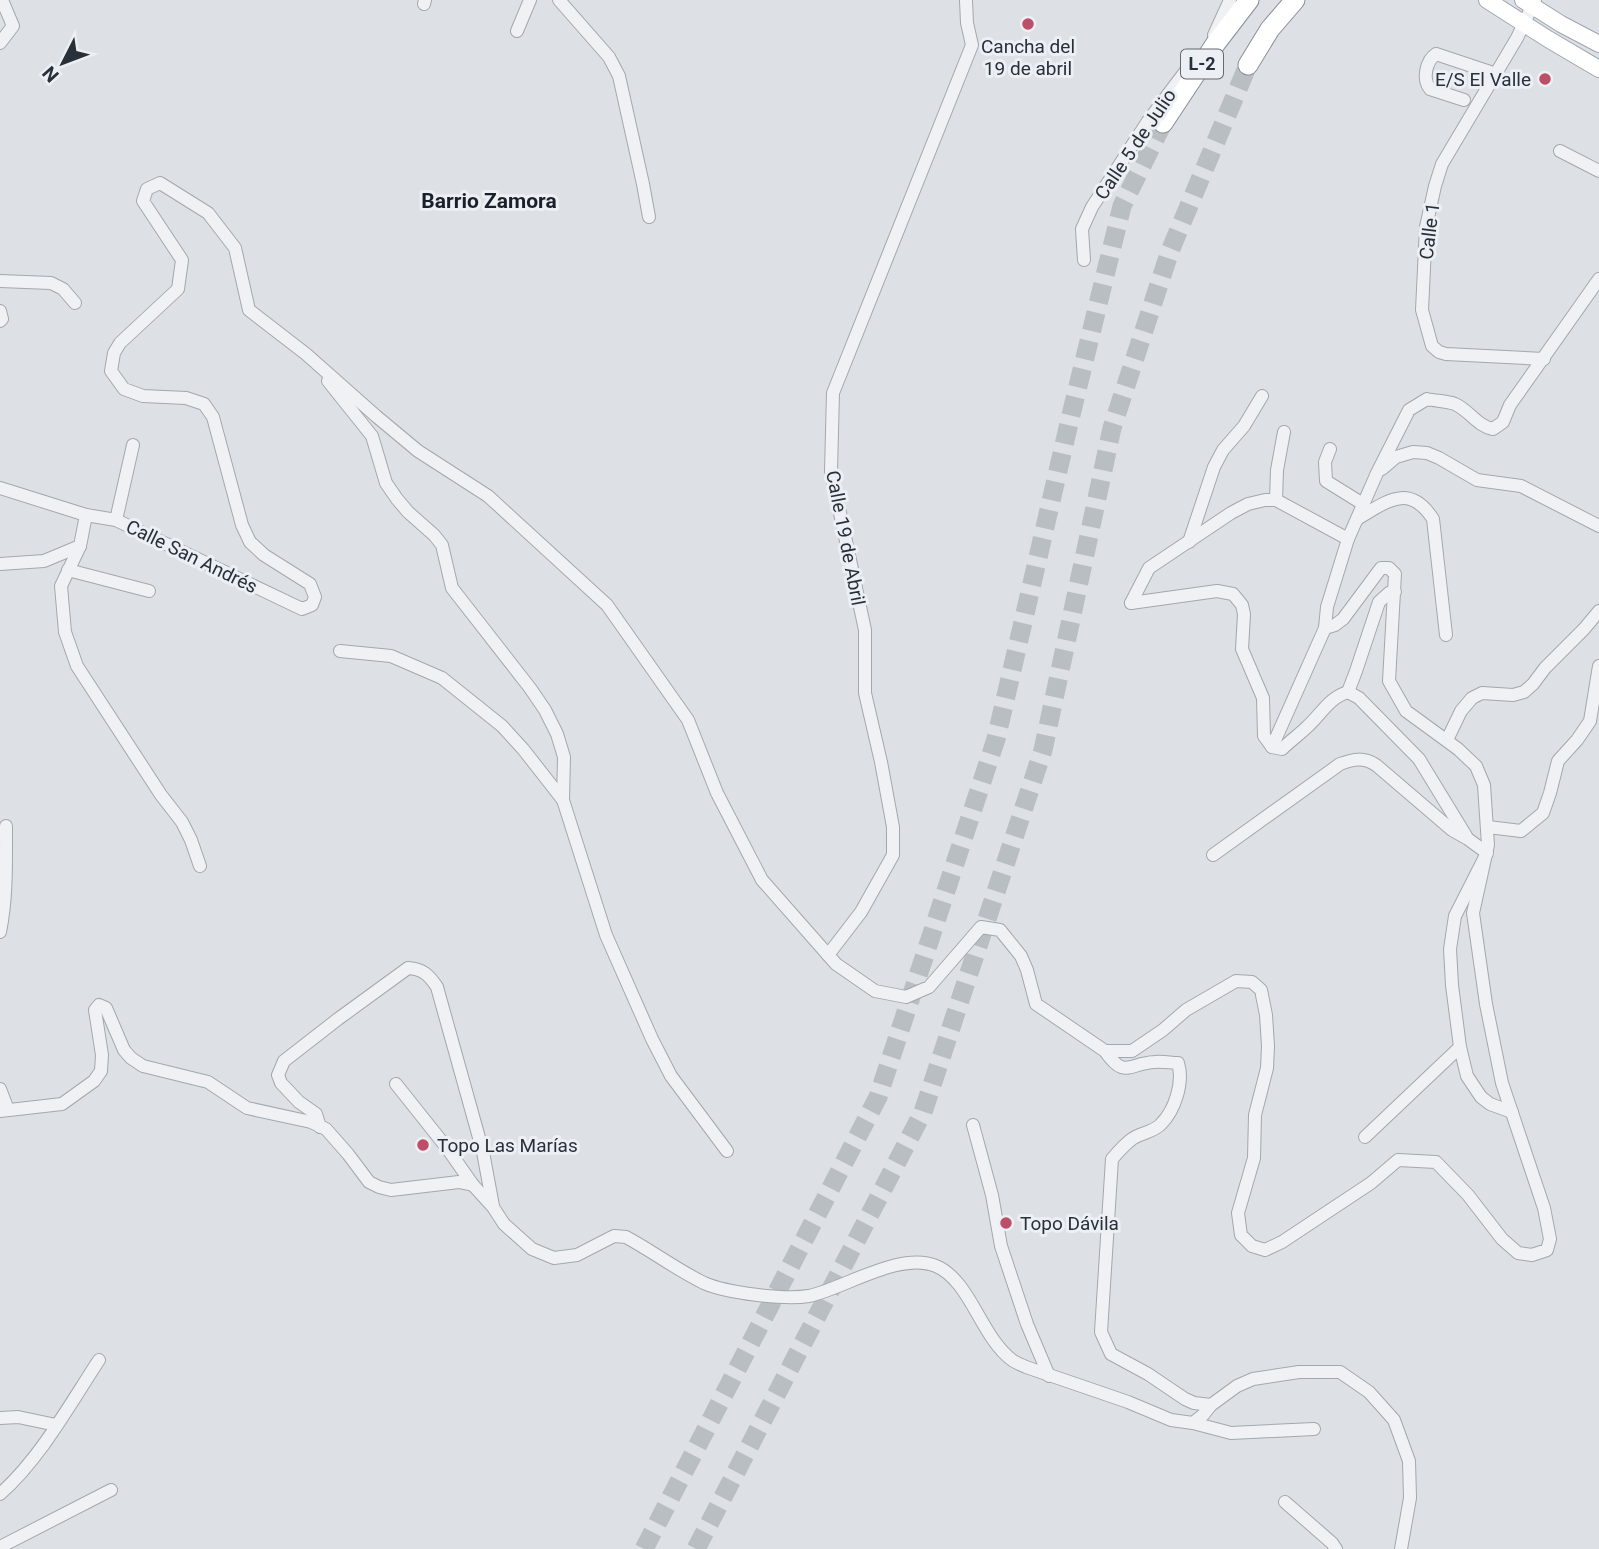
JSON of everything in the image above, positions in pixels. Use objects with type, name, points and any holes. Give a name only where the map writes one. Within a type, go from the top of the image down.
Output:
[{"type":"highway","name":"L-2","points":[[1248,65],[1270,29],[1295,0]]},
{"type":"highway","name":"L-2","points":[[1163,123],[1241,3]]},
{"type":"main road","points":[[1487,0],[1599,69]]},
{"type":"main road","points":[[1530,2],[1599,44]]},
{"type":"street","points":[[2,0],[13,26]]},
{"type":"street","points":[[517,31],[530,0]]},
{"type":"street","points":[[559,0],[609,57],[619,76],[649,217]]},
{"type":"street","name":"Calle 19 de Abril","points":[[828,955],[861,912],[893,855],[893,827],[865,693],[865,630],[831,471],[833,393],[972,45],[966,0]]},
{"type":"street","name":"Calle 1","points":[[1530,2],[1517,38],[1442,164],[1426,227],[1422,310],[1432,346],[1439,352],[1447,355],[1544,359]]},
{"type":"street","name":"Calle 5 de Julio","points":[[1084,260],[1082,229],[1092,207],[1148,121],[1241,3]]},
{"type":"street","points":[[0,20],[13,26]]},
{"type":"street","points":[[0,43],[13,26]]},
{"type":"street","points":[[1464,100],[1430,89],[1426,85],[1432,56],[1436,54],[1496,74]]},
{"type":"street","points":[[1560,151],[1599,171]]},
{"type":"street","name":"Calle San Andrés","points":[[0,488],[86,515],[116,520],[302,609],[312,605],[315,597],[310,584],[264,555],[250,541],[242,525],[213,417],[204,404],[186,398],[143,396],[124,389],[111,371],[114,353],[120,343],[178,289],[182,260],[143,201],[147,189],[160,183],[208,213],[235,248],[249,310],[306,354]]},
{"type":"street","points":[[1272,747],[1325,628],[1327,607],[1348,539],[1409,410],[1427,399],[1455,404],[1483,427],[1493,429],[1503,422],[1510,405],[1599,279]]},
{"type":"street","points":[[0,281],[51,283],[63,289],[75,303]]},
{"type":"street","points":[[0,311],[0,321]]},
{"type":"street","points":[[306,354],[418,451],[488,496],[607,605],[688,720],[717,793],[762,880],[836,964],[875,991],[906,997],[929,987],[981,928],[1000,930],[1021,956],[1036,1004],[1105,1051],[1113,1062],[1122,1068],[1153,1062],[1178,1063],[1181,1070],[1178,1088],[1172,1108],[1160,1126],[1132,1139],[1112,1159],[1101,1332],[1111,1354],[1194,1404],[1211,1405]]},
{"type":"street","points":[[306,354],[372,436],[386,483],[397,499],[442,545],[452,588],[545,710],[557,734],[564,757],[563,800],[606,935],[671,1076],[727,1150]]},
{"type":"street","points":[[1188,542],[1214,467],[1262,396]]},
{"type":"street","points":[[1276,500],[1284,432]]},
{"type":"street","points":[[116,520],[133,446]]},
{"type":"street","points":[[1330,449],[1325,462],[1326,481],[1363,504]]},
{"type":"street","points":[[1377,473],[1396,457],[1413,452],[1427,453],[1477,480],[1521,486],[1599,526]]},
{"type":"street","points":[[1357,519],[1394,498],[1409,499],[1426,508],[1433,519],[1446,635]]},
{"type":"street","points":[[1348,539],[1276,500],[1248,504],[1149,568],[1131,603],[1194,593],[1217,591],[1233,594],[1242,605],[1242,649],[1263,698],[1263,728],[1272,747],[1282,749],[1332,700],[1348,692],[1359,698],[1419,759],[1468,839]]},
{"type":"street","points":[[86,515],[80,546],[61,586],[65,632],[77,666],[161,795],[182,822],[200,866]]},
{"type":"street","points":[[0,564],[44,561],[80,546]]},
{"type":"street","points":[[1105,1051],[1132,1051],[1186,1010],[1236,981],[1252,982],[1261,990],[1266,1015],[1267,1068],[1255,1115],[1254,1158],[1238,1213],[1241,1234],[1252,1246],[1265,1250],[1282,1242],[1371,1183],[1398,1160],[1436,1163],[1468,1195],[1502,1239],[1518,1253],[1532,1255],[1547,1250],[1550,1239],[1544,1208],[1502,1083],[1486,1003],[1473,913],[1487,853],[1488,827],[1484,785],[1476,766],[1447,740],[1406,711],[1389,681],[1395,592],[1395,574],[1389,568],[1381,568],[1343,619],[1325,628]]},
{"type":"street","points":[[68,570],[149,591]]},
{"type":"street","points":[[1348,692],[1379,602],[1389,593],[1395,592]]},
{"type":"street","points":[[1447,740],[1461,711],[1472,698],[1482,693],[1513,695],[1524,692],[1599,611]]},
{"type":"street","points":[[340,651],[391,656],[442,678],[502,726],[523,748],[563,800]]},
{"type":"street","points":[[1488,827],[1521,831],[1543,813],[1558,761],[1590,721],[1599,666]]},
{"type":"street","points":[[1213,856],[1340,764],[1356,758],[1376,765],[1452,830],[1487,853]]},
{"type":"street","points":[[0,932],[3,919],[6,826]]},
{"type":"street","points":[[1487,853],[1455,916],[1450,949],[1452,985],[1460,1047],[1467,1076],[1480,1097],[1512,1112]]},
{"type":"street","points":[[320,1127],[316,1114],[299,1102],[281,1083],[278,1075],[284,1061],[408,968],[418,969],[428,974],[437,987],[483,1152],[493,1207]]},
{"type":"street","points":[[0,1088],[4,1111],[62,1104],[94,1082],[101,1071],[102,1055],[95,1010],[99,1005],[106,1008],[124,1049],[131,1058],[144,1066],[208,1082],[247,1108],[311,1122],[326,1129],[369,1181],[379,1187],[391,1190],[459,1182],[472,1185]]},
{"type":"street","points":[[1365,1136],[1460,1047]]},
{"type":"street","points":[[396,1084],[504,1224],[532,1249],[554,1258],[577,1255],[614,1236],[626,1237],[706,1284],[765,1297],[808,1296],[891,1266],[925,1263],[947,1272],[958,1283],[992,1338],[1011,1360],[1026,1367],[1128,1402],[1171,1420],[1231,1433],[1314,1429]]},
{"type":"street","points":[[973,1125],[992,1195],[1001,1245],[1027,1324],[1049,1376]]},
{"type":"street","points":[[0,1494],[30,1463],[99,1360]]},
{"type":"street","points":[[1193,1423],[1211,1405],[1253,1379],[1299,1372],[1340,1372],[1369,1392],[1394,1420],[1409,1461],[1410,1498],[1401,1549]]},
{"type":"street","points":[[0,1418],[18,1416],[56,1425]]},
{"type":"street","points":[[0,1547],[111,1490]]},
{"type":"street","points":[[1285,1502],[1336,1549]]},
{"type":"tunnel","points":[[696,1549],[923,1112],[1043,750],[1112,428],[1170,251],[1248,65]]},
{"type":"tunnel","points":[[644,1549],[878,1097],[996,739],[1122,206],[1163,123]]},
{"type":"place","name":"Cancha del 19 de abril","points":[[1028,24]]},
{"type":"place","name":"E/S El Valle","points":[[1545,79]]},
{"type":"place","name":"Topo Las Marías","points":[[423,1145]]},
{"type":"place","name":"Topo Dávila","points":[[1006,1223]]},
{"type":"district","name":"Barrio Zamora","points":[[489,201]]}]
